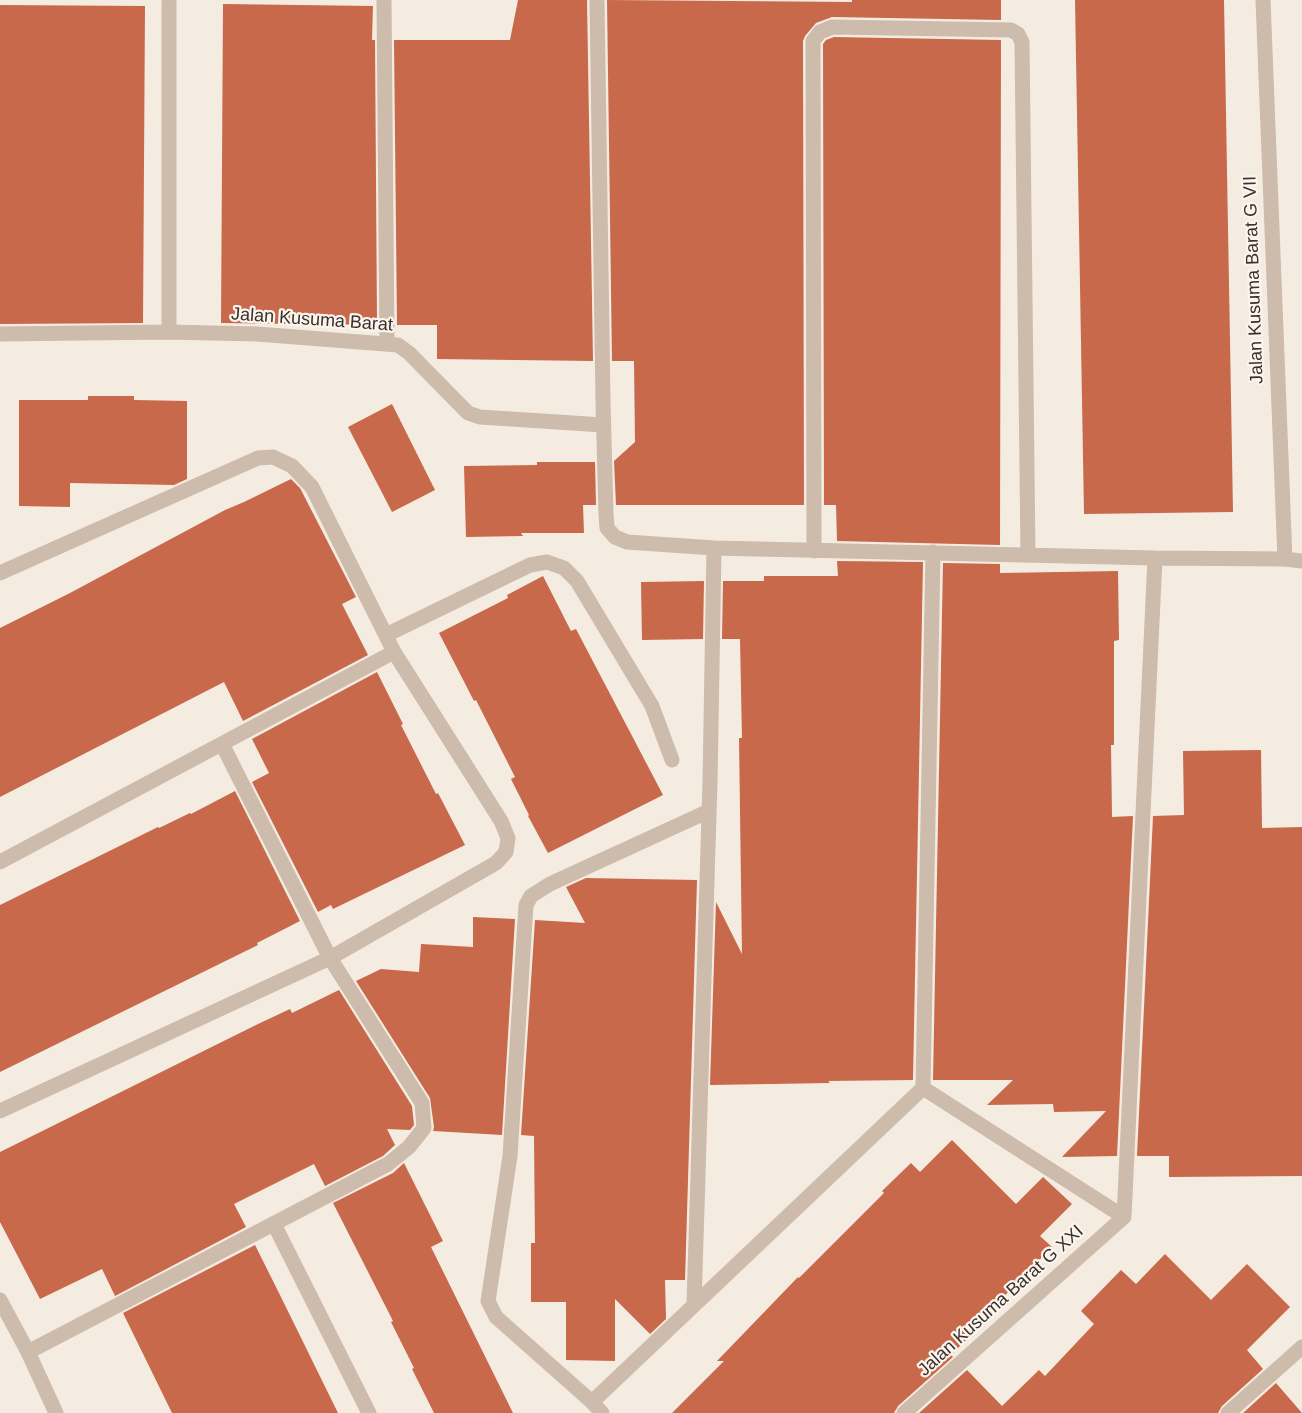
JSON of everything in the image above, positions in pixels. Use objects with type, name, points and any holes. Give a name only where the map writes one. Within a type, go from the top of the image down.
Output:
[{"type":"street","points":[[384,0],[387,343]]},
{"type":"street","points":[[597,0],[603,425],[607,528],[615,537],[627,542],[714,548],[1302,561]]},
{"type":"street","name":"Jalan Kusuma Barat G VII","points":[[1263,0],[1285,559]]},
{"type":"street","points":[[169,2],[169,332]]},
{"type":"street","points":[[814,551],[813,41],[820,32],[832,27],[1011,30],[1018,34],[1022,42],[1028,555]]},
{"type":"street","name":"Jalan Kusuma Barat","points":[[0,334],[169,332],[257,334],[387,343],[398,345],[410,353],[468,413],[480,417],[603,425]]},
{"type":"street","points":[[0,573],[258,458],[273,456],[291,466],[312,488],[394,652],[501,821],[508,838],[506,852],[496,863],[330,958],[0,1111]]},
{"type":"street","points":[[694,1305],[709,811],[714,548]]},
{"type":"street","points":[[709,811],[550,884],[531,896],[526,905],[510,1156],[488,1301],[496,1317],[597,1408],[694,1305],[923,1088],[933,552]]},
{"type":"street","points":[[923,1088],[1124,1217],[1155,558]]},
{"type":"street","points":[[386,635],[530,565],[547,562],[564,568],[576,580],[652,706],[672,760]]},
{"type":"street","points":[[0,862],[394,652]]},
{"type":"street","points":[[28,1352],[388,1164],[409,1147],[424,1128],[422,1103],[330,958],[222,744]]},
{"type":"street","name":"Jalan Kusuma Barat G XXI","points":[[904,1413],[1124,1217]]},
{"type":"street","points":[[274,1224],[369,1413]]},
{"type":"street","points":[[0,1300],[28,1352],[56,1413]]},
{"type":"street","points":[[1228,1413],[1302,1347]]},
{"type":"building","points":[[518,0],[587,0],[593,361],[437,359],[437,325],[397,325],[394,40],[510,40]]},
{"type":"building","points":[[607,0],[852,2],[852,0],[1001,0],[1001,20],[832,17],[816,23],[803,41],[804,505],[616,505],[614,461],[635,442],[634,361],[612,361]]},
{"type":"building","points":[[1075,0],[1224,0],[1233,512],[1084,514]]},
{"type":"building","points":[[223,4],[373,6],[377,325],[221,323]]},
{"type":"building","points":[[0,5],[145,6],[143,323],[0,324]]},
{"type":"building","points":[[834,37],[1001,40],[1000,545],[837,541],[836,505],[824,505],[823,44]]},
{"type":"building","points":[[88,396],[134,396],[134,400],[187,401],[187,479],[174,485],[70,483],[70,507],[19,506],[19,400],[88,400]]},
{"type":"building","points":[[392,404],[435,490],[392,512],[348,427]]},
{"type":"building","points":[[537,462],[595,462],[596,505],[583,505],[584,533],[521,533],[523,536],[466,537],[464,466],[537,465]]},
{"type":"building","points":[[291,479],[300,488],[356,597],[342,604],[368,655],[243,721],[224,682],[0,797],[0,628],[225,510]]},
{"type":"building","points":[[837,561],[923,562],[913,1080],[710,1085],[716,902],[742,954],[740,639],[722,639],[723,581],[764,581],[764,576],[838,576]]},
{"type":"building","points":[[943,563],[1000,564],[1000,573],[1118,571],[1119,640],[1114,641],[1114,745],[1111,745],[1112,817],[1133,816],[1117,1156],[1062,1157],[1106,1111],[1054,1112],[1053,1104],[987,1105],[1013,1080],[933,1080]]},
{"type":"building","points":[[543,576],[571,631],[576,629],[663,795],[548,853],[511,779],[515,777],[439,633],[508,598],[507,595]]},
{"type":"building","points":[[704,581],[703,639],[642,640],[641,582]]},
{"type":"building","points":[[377,672],[436,794],[438,793],[465,845],[333,909],[331,905],[318,912],[252,782],[269,773],[252,739]]},
{"type":"building","points":[[1261,750],[1262,828],[1302,827],[1302,1176],[1169,1177],[1169,1156],[1137,1156],[1153,816],[1184,815],[1183,751]]},
{"type":"building","points":[[235,791],[300,921],[257,943],[258,945],[0,1072],[0,905]]},
{"type":"building","points":[[586,878],[697,880],[685,1280],[665,1280],[666,1319],[650,1334],[615,1299],[615,1361],[566,1360],[566,1302],[531,1302],[531,1243],[535,1243],[534,1136],[521,1135],[535,920],[585,923],[566,887]]},
{"type":"building","points":[[473,917],[515,919],[502,1135],[433,1131],[430,1098],[356,981],[381,969],[419,972],[421,944],[473,947]]},
{"type":"building","points":[[339,990],[412,1106],[414,1125],[410,1130],[387,1129],[395,1145],[383,1156],[325,1186],[314,1164],[234,1204],[246,1227],[115,1296],[102,1269],[40,1299],[0,1222],[0,1152],[258,1024],[290,1009],[292,1013]]},
{"type":"building","points":[[952,1140],[1016,1204],[1043,1177],[1072,1204],[1040,1236],[1052,1247],[982,1319],[984,1322],[951,1355],[953,1357],[898,1406],[894,1413],[672,1413],[724,1361],[717,1361],[884,1193],[882,1191],[911,1163],[920,1172]]},
{"type":"building","points":[[404,1163],[443,1241],[431,1247],[513,1413],[434,1413],[391,1322],[393,1321],[333,1203],[393,1173]]},
{"type":"building","points":[[255,1245],[338,1413],[172,1413],[123,1313]]},
{"type":"building","points":[[1165,1254],[1211,1300],[1247,1264],[1290,1307],[1247,1350],[1263,1369],[1222,1406],[1218,1413],[919,1413],[967,1370],[1002,1406],[1039,1370],[1045,1376],[1094,1324],[1081,1311],[1121,1270],[1136,1284]]},
{"type":"building","points":[[1276,1383],[1302,1413],[1243,1413]]}]
